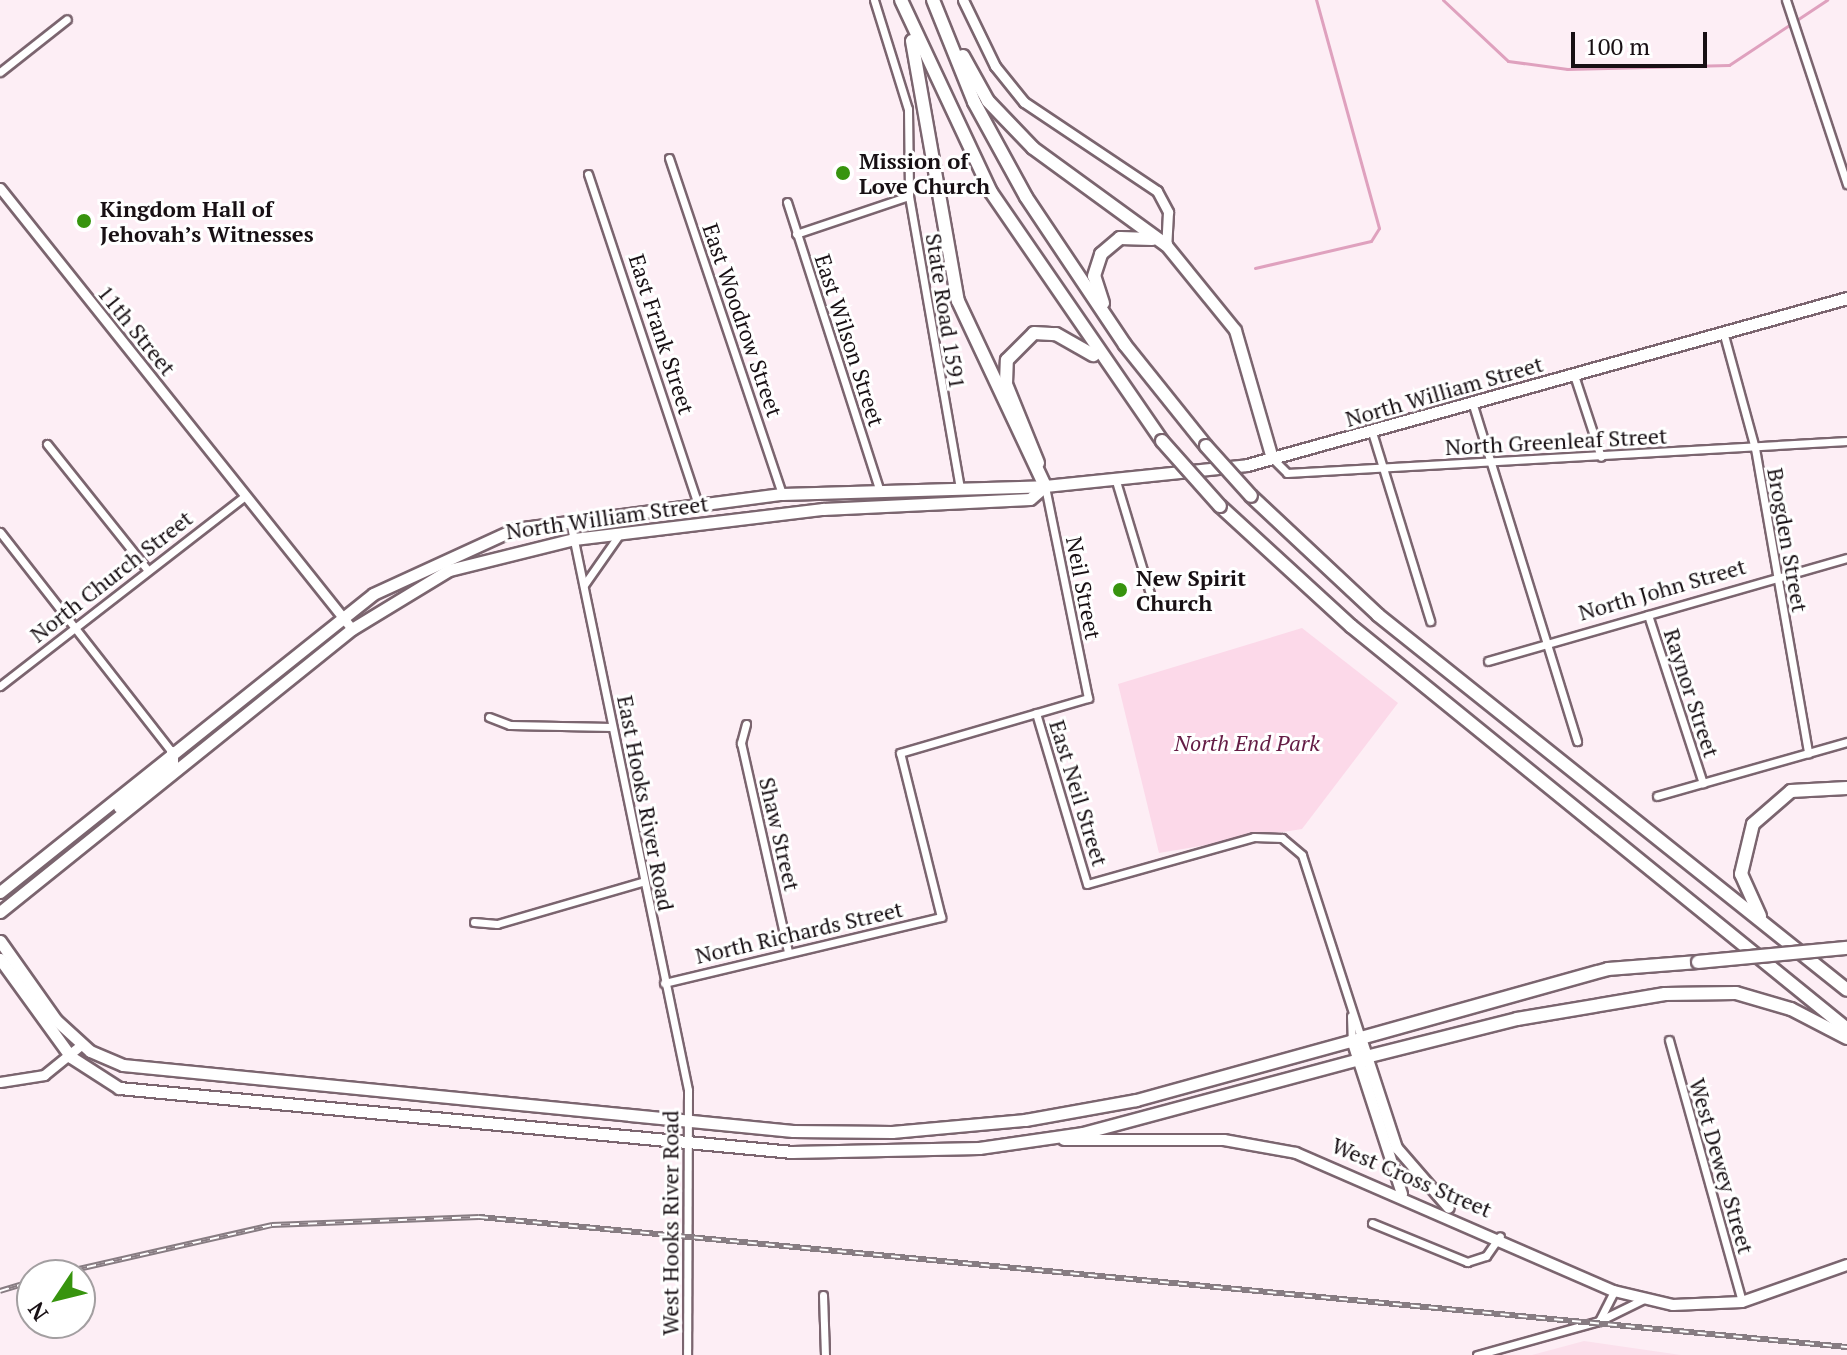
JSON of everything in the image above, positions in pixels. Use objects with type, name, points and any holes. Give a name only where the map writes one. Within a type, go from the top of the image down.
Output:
[{"type":"highway","points":[[902,3],[991,192],[1118,385]]},
{"type":"highway","points":[[902,3],[932,122],[958,301],[1045,486]]},
{"type":"highway","points":[[935,5],[988,101],[1033,148],[1166,245]]},
{"type":"highway","points":[[935,5],[974,102],[1026,197],[1125,345],[1206,446],[1251,496],[1378,615],[1847,990]]},
{"type":"highway","points":[[1125,345],[1097,288],[1101,254],[1133,234],[1166,245]]},
{"type":"highway","points":[[1045,486],[1006,384],[1013,349],[1034,333],[1056,334],[1092,354],[1162,441],[1220,506],[1351,626],[1847,1029]]},
{"type":"highway","points":[[1778,935],[1750,900],[1741,874],[1745,838],[1764,809],[1791,791],[1847,788]]},
{"type":"highway","points":[[1356,1039],[1608,969],[1847,948]]},
{"type":"highway","points":[[1362,1058],[1517,1019],[1665,994],[1736,993],[1791,1009],[1847,1038]]},
{"type":"main road","points":[[1166,245],[1235,330],[1272,458]]},
{"type":"main road","name":"North William Street","points":[[0,892],[342,616],[432,561],[515,529],[782,494],[1116,481],[1272,458],[1473,405],[1847,298]]},
{"type":"main road","name":"North William Street","points":[[0,912],[352,629],[449,570],[574,539],[823,509],[1030,499],[1045,486]]},
{"type":"main road","points":[[83,845],[172,763],[172,752]]},
{"type":"main road","points":[[0,941],[81,1045],[123,1065],[690,1120],[892,1132],[1108,1105],[1356,1039]]},
{"type":"main road","points":[[0,959],[71,1057],[119,1088],[689,1142],[891,1152],[1023,1142],[1130,1123],[1362,1058],[1404,1195]]},
{"type":"main road","name":"West Cross Street","points":[[1356,1039],[1397,1148],[1418,1180],[1441,1203],[1500,1236]]},
{"type":"main road","points":[[891,1152],[892,1132]]},
{"type":"main road","name":"West Cross Street","points":[[1023,1142],[1168,1137],[1264,1145],[1404,1195],[1500,1236]]},
{"type":"main road","points":[[1500,1236],[1614,1291],[1642,1300],[1742,1302],[1847,1265]]},
{"type":"street","name":"State Road 1591","points":[[874,0],[908,109],[909,196],[960,487]]},
{"type":"street","points":[[963,0],[995,66],[1024,102],[1157,191],[1168,212],[1166,245]]},
{"type":"street","points":[[1786,0],[1847,184]]},
{"type":"street","points":[[0,72],[67,19]]},
{"type":"street","name":"East Woodrow Street","points":[[669,158],[782,494]]},
{"type":"street","name":"East Frank Street","points":[[588,174],[698,505]]},
{"type":"street","name":"11th Street","points":[[0,188],[352,629]]},
{"type":"street","points":[[796,234],[909,196]]},
{"type":"street","name":"East Wilson Street","points":[[787,202],[879,489]]},
{"type":"street","name":"Brogden Street","points":[[1724,335],[1755,448],[1808,753]]},
{"type":"street","points":[[1574,375],[1601,457]]},
{"type":"street","points":[[1473,405],[1577,741]]},
{"type":"street","points":[[1372,432],[1430,621]]},
{"type":"street","name":"North Greenleaf Street","points":[[1272,458],[1287,473],[1847,441]]},
{"type":"street","points":[[47,444],[146,568]]},
{"type":"street","points":[[1116,481],[1154,607]]},
{"type":"street","name":"Neil Street","points":[[1036,713],[1088,698],[1045,486]]},
{"type":"street","name":"North Church Street","points":[[0,686],[146,568],[246,495]]},
{"type":"street","name":"East Hooks River Road","points":[[570,521],[642,882],[688,1090]]},
{"type":"street","points":[[0,532],[172,752]]},
{"type":"street","points":[[584,585],[621,534]]},
{"type":"street","name":"North John Street","points":[[1488,661],[1546,640],[1648,615],[1775,575],[1847,558]]},
{"type":"street","name":"Raynor Street","points":[[1648,615],[1703,783]]},
{"type":"street","name":"North Richards Street","points":[[664,983],[941,917],[900,753],[1036,713]]},
{"type":"street","name":"East Neil Street","points":[[1036,713],[1087,884]]},
{"type":"street","points":[[489,717],[510,725],[612,727]]},
{"type":"street","name":"Shaw Street","points":[[746,724],[741,743],[788,951]]},
{"type":"street","points":[[1657,796],[1847,742]]},
{"type":"street","name":"West Cross Street","points":[[1087,884],[1254,837],[1282,838],[1302,855],[1351,1006],[1356,1039]]},
{"type":"street","points":[[474,922],[497,924],[642,882]]},
{"type":"street","name":"West Dewey Street","points":[[1669,1040],[1742,1302]]},
{"type":"street","points":[[0,1082],[31,1080],[71,1057],[81,1045]]},
{"type":"street","name":"West Hooks River Road","points":[[687,1355],[688,1090]]},
{"type":"street","points":[[1372,1223],[1467,1262],[1486,1256],[1500,1236]]},
{"type":"street","points":[[1599,1321],[1614,1291]]},
{"type":"street","points":[[823,1295],[825,1355]]},
{"type":"street","points":[[1477,1355],[1599,1321],[1642,1300]]},
{"type":"shaded area","points":[[1584,1341],[1681,1355],[1532,1355]]},
{"type":"green space","name":"North End Park","points":[[1302,628],[1398,703],[1302,829],[1159,853],[1118,684]]},
{"type":"waterway","points":[[1255,268],[1371,241],[1379,228],[1316,0]]},
{"type":"waterway","points":[[1443,0],[1508,61],[1567,69],[1729,65],[1827,0]]},
{"type":"railway","points":[[96,1265],[272,1225],[479,1217],[1847,1347]]},
{"type":"railway","points":[[0,1291],[16,1286]]},
{"type":"place","name":"Mission of Love Church","points":[[843,173]]},
{"type":"place","name":"Kingdom Hall of Jehovah’s Witnesses","points":[[84,221]]},
{"type":"place","name":"New Spirit Church","points":[[1120,590]]}]
